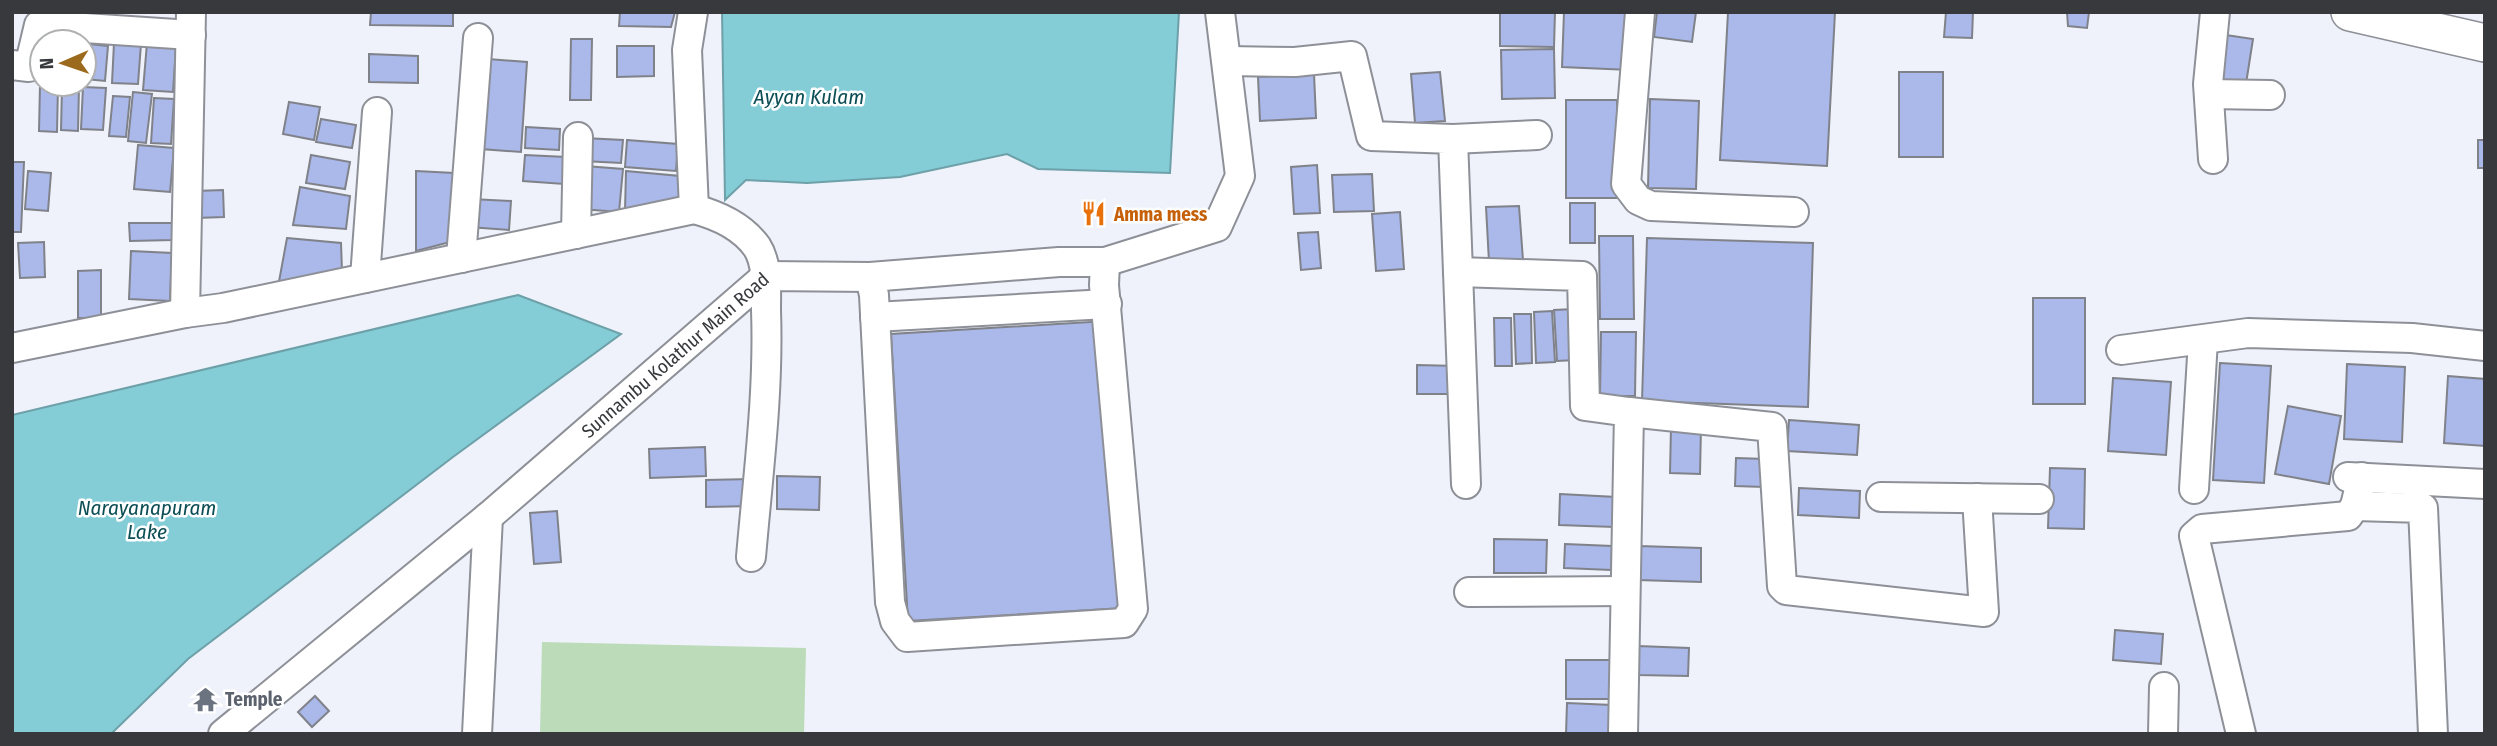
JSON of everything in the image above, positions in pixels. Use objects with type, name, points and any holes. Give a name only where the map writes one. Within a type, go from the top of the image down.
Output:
[{"type":"main road","points":[[2350,12],[2485,43]]},
{"type":"street","points":[[693,12],[687,50],[694,209]]},
{"type":"street","name":"Sunnambu Kolathur Main Road","points":[[223,734],[488,517],[765,276],[870,277],[1059,262],[1105,262],[1217,227],[1240,176],[1220,12]]},
{"type":"street","points":[[1640,12],[1626,184],[1638,200],[1651,206],[1794,212]]},
{"type":"street","points":[[2213,159],[2209,93],[2215,12]]},
{"type":"street","points":[[12,65],[30,67],[39,25],[191,24],[185,313]]},
{"type":"street","points":[[461,258],[478,38]]},
{"type":"street","points":[[1227,61],[1295,62],[1352,56],[1370,136],[1453,139],[1537,135]]},
{"type":"street","points":[[2209,93],[2270,95]]},
{"type":"street","points":[[365,278],[377,112]]},
{"type":"street","points":[[576,234],[578,137]]},
{"type":"street","points":[[1453,139],[1466,484]]},
{"type":"street","points":[[12,348],[185,313],[223,308],[694,209],[718,215],[742,232],[757,248],[765,276],[768,362],[751,557]]},
{"type":"street","points":[[870,277],[875,317],[890,602],[895,621],[907,637],[1124,623],[1129,618],[1133,609],[1105,262]]},
{"type":"street","points":[[1458,272],[1582,276],[1586,406],[1772,427],[1782,586],[1786,590],[1984,612],[1977,498]]},
{"type":"street","points":[[875,317],[1107,304]]},
{"type":"street","points":[[2120,350],[2248,333],[2412,338],[2485,346]]},
{"type":"street","points":[[2194,489],[2203,340]]},
{"type":"street","points":[[1623,734],[1629,412]]},
{"type":"street","points":[[2356,506],[2355,477],[2398,494],[2423,508],[2433,734]]},
{"type":"street","points":[[2241,734],[2194,536],[2202,529],[2348,516],[2356,506],[2398,494],[2485,484]]},
{"type":"street","points":[[1881,497],[2039,499]]},
{"type":"street","points":[[477,734],[488,517]]},
{"type":"street","points":[[1469,592],[1625,591]]},
{"type":"street","points":[[2163,734],[2164,687]]},
{"type":"green space","points":[[542,642],[806,648],[804,734],[540,734]]},
{"type":"water","name":"Ayyan Kulam","points":[[722,12],[1179,12],[1170,173],[1038,169],[1007,154],[900,177],[807,183],[746,180],[725,200]]},
{"type":"water","name":"Narayanapuram Lake","points":[[518,295],[621,334],[453,457],[188,659],[111,734],[12,734],[12,415]]},
{"type":"building","points":[[371,12],[453,12],[453,26],[370,25]]},
{"type":"building","points":[[620,12],[675,12],[671,27],[619,26]]},
{"type":"building","points":[[1500,12],[1555,12],[1554,47],[1500,46]]},
{"type":"building","points":[[1564,12],[1632,12],[1630,70],[1562,67]]},
{"type":"building","points":[[1657,12],[1696,12],[1692,42],[1654,37]]},
{"type":"building","points":[[1728,12],[1835,12],[1827,166],[1720,160]]},
{"type":"building","points":[[1946,12],[1973,12],[1972,38],[1944,37]]},
{"type":"building","points":[[2067,12],[2089,12],[2087,28],[2068,26]]},
{"type":"building","points":[[2226,35],[2253,39],[2245,90],[2218,86]]},
{"type":"building","points":[[571,39],[592,39],[591,100],[570,100]]},
{"type":"building","points":[[114,43],[141,44],[138,84],[112,83]]},
{"type":"building","points":[[147,43],[176,46],[173,92],[143,90]]},
{"type":"building","points":[[98,45],[108,46],[105,81],[98,80]]},
{"type":"building","points":[[617,46],[654,46],[654,76],[617,77]]},
{"type":"building","points":[[1554,49],[1555,98],[1502,99],[1501,50]]},
{"type":"building","points":[[369,54],[418,56],[418,83],[369,82]]},
{"type":"building","points":[[488,59],[527,62],[521,152],[481,149]]},
{"type":"building","points":[[1440,72],[1445,121],[1415,123],[1411,74]]},
{"type":"building","points":[[1899,72],[1943,72],[1943,157],[1899,157]]},
{"type":"building","points":[[1314,74],[1316,118],[1260,121],[1258,77]]},
{"type":"building","points":[[98,88],[106,88],[103,130],[81,129],[82,98],[98,98]]},
{"type":"building","points":[[133,92],[152,94],[146,143],[128,141]]},
{"type":"building","points":[[113,96],[130,97],[126,137],[109,136]]},
{"type":"building","points":[[40,98],[58,98],[57,132],[39,131]]},
{"type":"building","points":[[62,98],[79,98],[78,131],[61,130]]},
{"type":"building","points":[[154,98],[174,99],[171,144],[151,143]]},
{"type":"building","points":[[1650,99],[1699,101],[1696,189],[1648,188]]},
{"type":"building","points":[[1566,100],[1617,100],[1617,198],[1566,198]]},
{"type":"building","points":[[289,102],[320,107],[314,140],[283,134]]},
{"type":"building","points":[[321,119],[356,125],[352,148],[316,142]]},
{"type":"building","points":[[526,127],[560,129],[559,150],[525,148]]},
{"type":"building","points":[[584,138],[623,140],[621,163],[583,161]]},
{"type":"building","points":[[627,140],[678,144],[676,171],[625,167]]},
{"type":"building","points":[[2478,140],[2485,140],[2485,168],[2478,168]]},
{"type":"building","points":[[138,145],[174,148],[170,192],[134,189]]},
{"type":"building","points":[[311,155],[350,162],[345,189],[306,183]]},
{"type":"building","points":[[525,155],[566,157],[564,184],[523,181]]},
{"type":"building","points":[[12,162],[24,162],[21,232],[12,232]]},
{"type":"building","points":[[1317,165],[1320,213],[1294,214],[1291,167]]},
{"type":"building","points":[[585,166],[623,169],[619,212],[581,209]]},
{"type":"building","points":[[28,171],[51,173],[48,211],[25,209]]},
{"type":"building","points":[[416,171],[454,173],[450,242],[416,251]]},
{"type":"building","points":[[626,171],[680,176],[681,200],[625,210]]},
{"type":"building","points":[[1372,174],[1374,211],[1334,212],[1332,175]]},
{"type":"building","points":[[300,187],[350,196],[346,229],[293,225]]},
{"type":"building","points":[[223,190],[224,217],[196,218],[195,191]]},
{"type":"building","points":[[471,199],[511,201],[509,230],[469,227]]},
{"type":"building","points":[[1570,203],[1595,203],[1595,243],[1570,243]]},
{"type":"building","points":[[1519,206],[1523,260],[1489,262],[1486,207]]},
{"type":"building","points":[[1400,212],[1404,269],[1376,271],[1372,214]]},
{"type":"building","points":[[129,223],[173,223],[173,240],[130,241]]},
{"type":"building","points":[[1318,232],[1321,268],[1301,270],[1298,233]]},
{"type":"building","points":[[1599,236],[1633,236],[1634,319],[1600,319]]},
{"type":"building","points":[[287,238],[341,243],[342,271],[278,287]]},
{"type":"building","points":[[1647,238],[1813,243],[1808,407],[1642,401]]},
{"type":"building","points":[[44,242],[45,277],[20,278],[18,243]]},
{"type":"building","points":[[131,251],[172,253],[170,301],[129,299]]},
{"type":"building","points":[[101,270],[101,318],[78,318],[78,271]]},
{"type":"building","points":[[2033,298],[2085,298],[2085,404],[2033,404]]},
{"type":"building","points":[[1574,309],[1576,360],[1557,361],[1554,310]]},
{"type":"building","points":[[1552,311],[1555,362],[1536,363],[1534,312]]},
{"type":"building","points":[[1514,314],[1531,314],[1532,363],[1516,364]]},
{"type":"building","points":[[1494,318],[1511,318],[1512,366],[1495,366]]},
{"type":"building","points":[[1107,321],[1124,608],[908,621],[891,334]]},
{"type":"building","points":[[1601,332],[1636,332],[1635,396],[1600,396]]},
{"type":"building","points":[[2220,363],[2271,366],[2264,483],[2213,480]]},
{"type":"building","points":[[2347,364],[2405,367],[2402,442],[2344,439]]},
{"type":"building","points":[[1417,365],[1457,366],[1457,394],[1417,394]]},
{"type":"building","points":[[2448,376],[2485,379],[2485,446],[2444,443]]},
{"type":"building","points":[[2113,378],[2171,382],[2166,455],[2108,451]]},
{"type":"building","points":[[2288,406],[2341,416],[2329,484],[2275,474]]},
{"type":"building","points":[[1789,420],[1859,425],[1857,455],[1787,451]]},
{"type":"building","points":[[1671,427],[1701,427],[1700,474],[1670,473]]},
{"type":"building","points":[[705,447],[706,476],[650,478],[649,449]]},
{"type":"building","points":[[1736,458],[1765,459],[1764,487],[1735,486]]},
{"type":"building","points":[[2050,468],[2085,469],[2084,529],[2048,528]]},
{"type":"building","points":[[777,476],[820,477],[819,510],[777,509]]},
{"type":"building","points":[[753,479],[753,506],[706,507],[706,480]]},
{"type":"building","points":[[1799,488],[1860,491],[1859,518],[1798,515]]},
{"type":"building","points":[[1560,494],[1616,497],[1614,527],[1559,525]]},
{"type":"building","points":[[557,511],[561,562],[534,564],[530,513]]},
{"type":"building","points":[[1494,539],[1547,540],[1546,573],[1494,573]]},
{"type":"building","points":[[1565,544],[1612,546],[1611,570],[1564,568]]},
{"type":"building","points":[[1639,546],[1701,548],[1701,582],[1638,580]]},
{"type":"building","points":[[2115,630],[2163,634],[2161,664],[2113,660]]},
{"type":"building","points":[[1638,646],[1689,648],[1688,676],[1637,675]]},
{"type":"building","points":[[1566,660],[1612,660],[1611,699],[1566,699]]},
{"type":"building","points":[[315,696],[329,711],[312,727],[298,712]]},
{"type":"building","points":[[1567,703],[1612,705],[1610,734],[1566,734]]},
{"type":"place","name":"Amma mess","points":[[1094,214]]},
{"type":"place","name":"Temple","points":[[205,699]]}]
